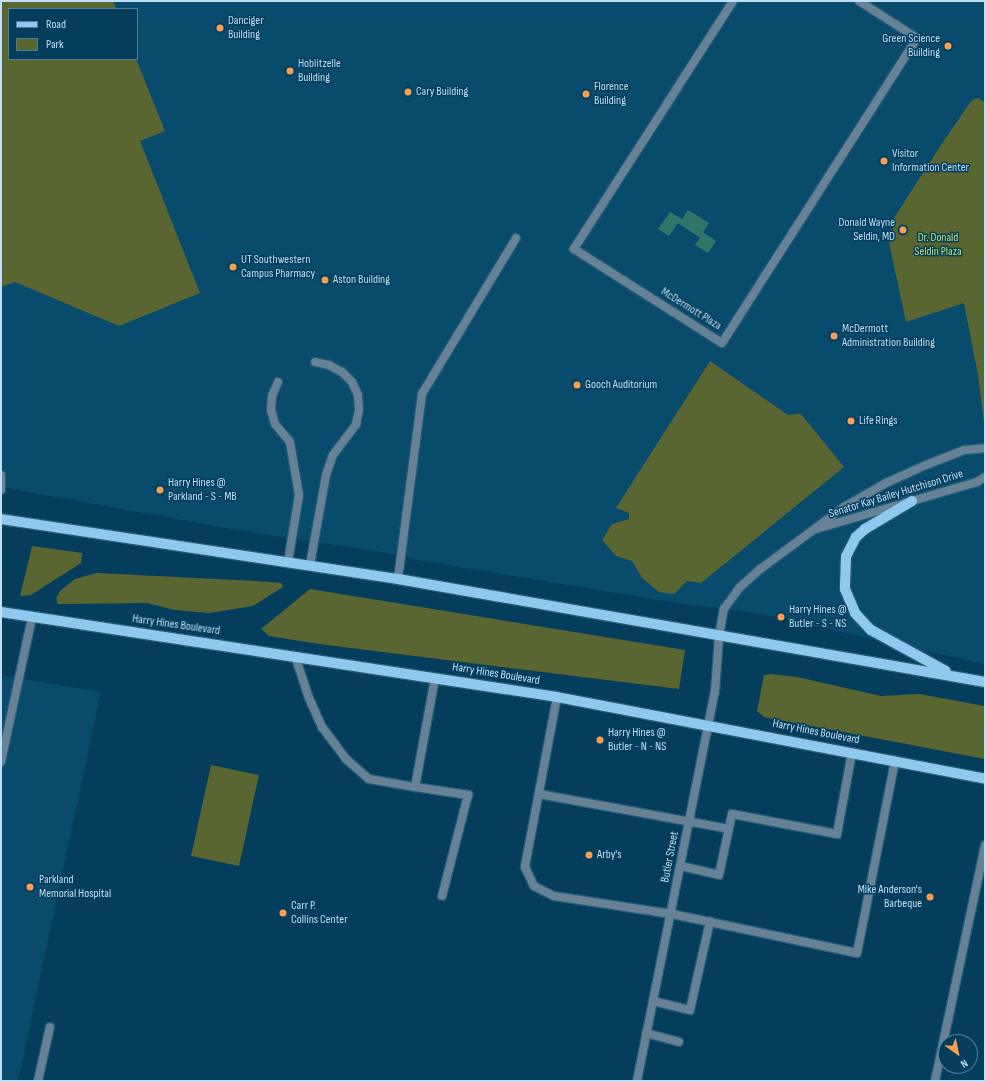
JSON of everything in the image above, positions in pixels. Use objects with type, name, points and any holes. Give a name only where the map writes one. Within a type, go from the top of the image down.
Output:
[{"type":"main road","points":[[912,501],[865,529],[849,547],[844,568],[845,589],[856,613],[870,630],[953,675]]},
{"type":"main road","points":[[1,519],[398,579],[718,636],[953,675],[985,682]]},
{"type":"main road","name":"Harry Hines Boulevard","points":[[1,612],[32,618],[295,656],[557,697],[852,752],[985,779]]},
{"type":"street","name":"McDermott Plaza","points":[[733,1],[574,249],[722,343],[917,38],[860,1]]},
{"type":"street","points":[[398,579],[422,394],[516,238]]},
{"type":"street","points":[[310,565],[316,543],[326,474],[333,455],[356,424],[359,410],[358,395],[352,382],[336,368],[315,362]]},
{"type":"street","points":[[278,382],[272,396],[271,410],[274,424],[290,442],[299,495],[288,562]]},
{"type":"street","name":"Senator Kay Bailey Hutchison Drive","points":[[718,636],[724,609],[739,588],[782,551],[844,507],[886,483],[964,450],[985,448]]},
{"type":"street","points":[[1,475],[1,490]]},
{"type":"street","name":"Senator Kay Bailey Hutchison Drive","points":[[812,531],[977,482],[985,477]]},
{"type":"street","points":[[1,762],[32,618]]},
{"type":"street","name":"Butler Street","points":[[637,1081],[672,914],[715,692],[718,636]]},
{"type":"street","points":[[295,656],[309,698],[322,727],[346,759],[369,779],[415,788],[468,794],[442,896]]},
{"type":"street","points":[[415,788],[435,678]]},
{"type":"street","points":[[557,697],[540,794],[525,867],[534,886],[554,896],[710,921],[857,953],[895,761]]},
{"type":"street","points":[[681,866],[719,875],[732,814],[837,834],[852,752]]},
{"type":"street","points":[[540,794],[729,829]]},
{"type":"street","points":[[935,1081],[985,845]]},
{"type":"street","points":[[653,1001],[690,1010],[710,921]]},
{"type":"street","points":[[38,1081],[50,1027]]},
{"type":"street","points":[[646,1033],[680,1042]]},
{"type":"shaded area","points":[[1,1],[985,1],[985,664],[757,613],[677,603],[423,561],[377,551],[254,533],[1,487]]},
{"type":"shaded area","points":[[688,210],[709,223],[703,232],[716,241],[708,253],[695,245],[700,238],[678,223],[669,236],[658,229],[670,212],[682,219]]},
{"type":"shaded area","name":"Parkland Memorial Hospital","points":[[1,675],[101,692],[18,1081],[1,1081]]},
{"type":"green space","points":[[1,1],[113,1],[116,8],[8,8],[8,60],[136,60],[165,131],[140,141],[200,293],[119,326],[15,282],[1,287]]},
{"type":"green space","name":"Dr. Donald Seldin Plaza","points":[[978,98],[985,102],[985,431],[978,375],[964,303],[906,322],[888,238],[894,227],[890,224],[972,100]]},
{"type":"green space","points":[[710,361],[788,415],[801,414],[844,467],[701,583],[687,581],[674,594],[659,592],[642,578],[632,561],[616,556],[602,540],[612,524],[629,519],[629,513],[616,508]]},
{"type":"green space","points":[[32,546],[82,553],[81,563],[31,595],[20,596]]},
{"type":"green space","points":[[97,573],[256,581],[281,583],[283,587],[253,606],[209,613],[175,610],[147,603],[58,604],[56,598],[60,591],[75,579]]},
{"type":"green space","points":[[310,589],[685,650],[679,689],[319,644],[269,636],[261,629]]},
{"type":"green space","points":[[771,674],[797,677],[881,696],[919,694],[985,706],[985,759],[764,717],[757,711],[764,675]]},
{"type":"green space","points":[[211,765],[259,775],[239,866],[191,856]]},
{"type":"place","name":"Danciger Building","points":[[220,28]]},
{"type":"place","name":"Green Science Building","points":[[948,46]]},
{"type":"place","name":"Hoblitzelle Building","points":[[290,71]]},
{"type":"place","name":"Cary Building","points":[[408,92]]},
{"type":"place","name":"Florence Building","points":[[586,94]]},
{"type":"place","name":"Visitor Information Center","points":[[884,161]]},
{"type":"place","name":"Donald Wayne Seldin, MD","points":[[903,230]]},
{"type":"place","name":"UT Southwestern Campus Pharmacy","points":[[233,267]]},
{"type":"place","name":"Aston Building","points":[[325,280]]},
{"type":"place","name":"McDermott Administration Building","points":[[834,336]]},
{"type":"place","name":"Gooch Auditorium","points":[[577,385]]},
{"type":"place","name":"Life Rings","points":[[851,421]]},
{"type":"place","name":"Harry Hines @ Parkland - S - MB","points":[[160,490]]},
{"type":"place","name":"Harry Hines @ Butler - S - NS","points":[[781,617]]},
{"type":"place","name":"Harry Hines @ Butler - N - NS","points":[[600,740]]},
{"type":"place","name":"Arby's","points":[[589,855]]},
{"type":"place","name":"Parkland Memorial Hospital","points":[[30,887]]},
{"type":"place","name":"Mike Anderson's Barbeque","points":[[930,897]]},
{"type":"place","name":"Carr P. Collins Center","points":[[283,913]]}]
